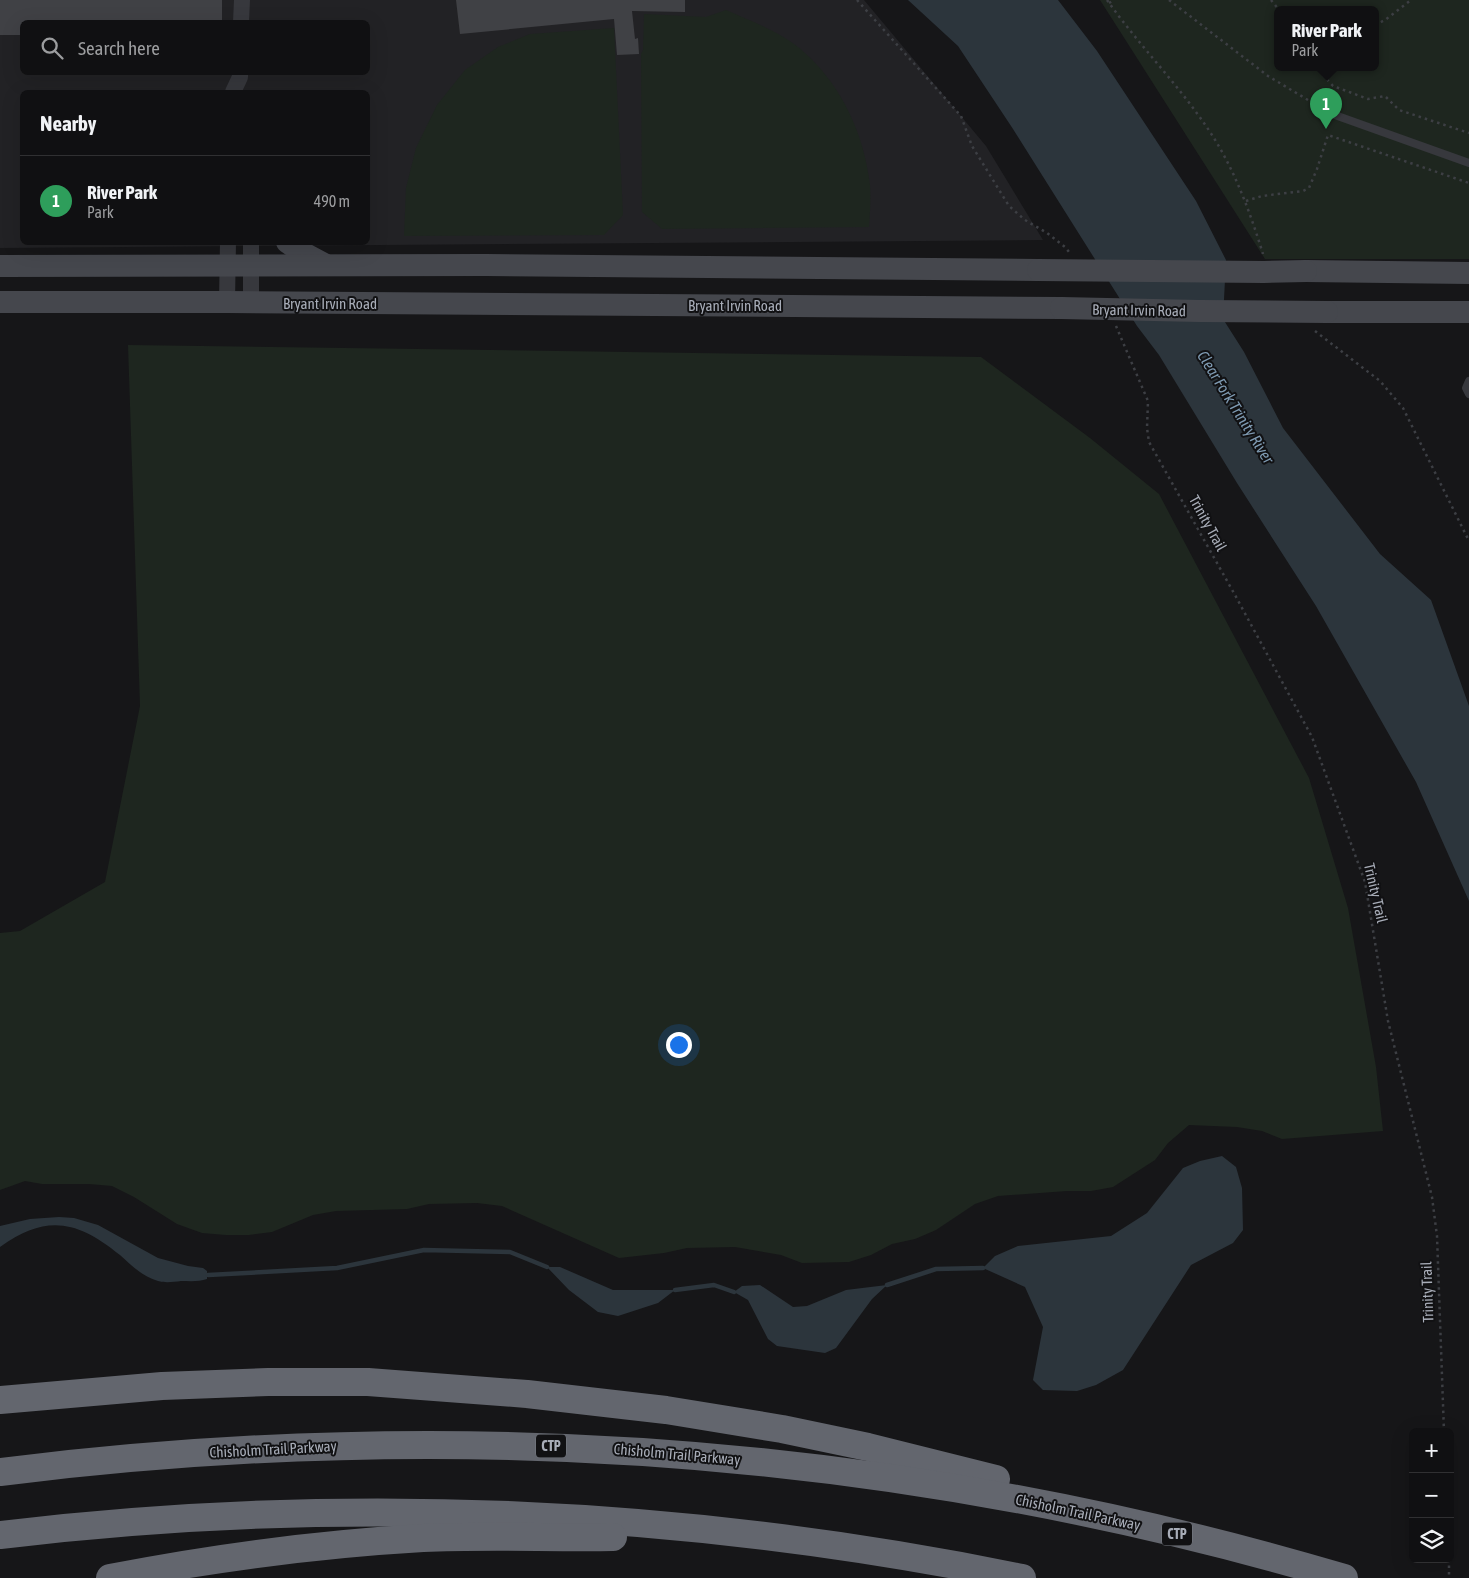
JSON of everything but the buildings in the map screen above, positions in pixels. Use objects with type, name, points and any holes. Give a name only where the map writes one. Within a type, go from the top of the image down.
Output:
[{"type":"highway","points":[[0,1400],[162,1386],[268,1382],[368,1382],[555,1396],[684,1412],[868,1446],[988,1476],[1099,1515]]},
{"type":"highway","name":"Chisholm Trail Parkway","points":[[0,1472],[176,1454],[382,1444],[527,1445],[626,1450],[793,1465],[960,1488],[1099,1515],[1255,1552],[1344,1578]]},
{"type":"highway","points":[[0,1535],[193,1517],[343,1512],[553,1516],[760,1535],[949,1563],[1022,1578]]},
{"type":"highway","points":[[110,1578],[242,1555],[425,1538],[760,1535]]},
{"type":"main road","points":[[291,245],[330,266]]},
{"type":"main road","points":[[0,266],[486,265],[1469,273]]},
{"type":"main road","name":"Bryant Irvin Road","points":[[0,302],[251,302],[1469,312]]},
{"type":"street","points":[[241,20],[242,0]]},
{"type":"street","points":[[234,90],[240,75]]},
{"type":"street","points":[[240,75],[247,90]]},
{"type":"street","points":[[227,302],[228,245]]},
{"type":"street","points":[[251,245],[251,302]]},
{"type":"lane","points":[[1332,114],[1469,163]]},
{"type":"lane","points":[[1469,381],[1466,388],[1469,394]]},
{"type":"path","points":[[857,0],[961,116],[972,146],[1009,206],[1025,220],[1047,233],[1065,247],[1070,255]]},
{"type":"path","points":[[1109,3],[1114,0]]},
{"type":"path","points":[[1169,0],[1268,76],[1332,114]]},
{"type":"path","points":[[1379,23],[1411,0]]},
{"type":"path","points":[[1323,71],[1324,76],[1333,86],[1368,99],[1384,96],[1399,110],[1469,133]]},
{"type":"path","points":[[1246,201],[1262,196],[1303,192],[1309,188],[1328,135],[1469,183]]},
{"type":"path","name":"Trinity Trail","points":[[1114,322],[1148,401],[1147,428],[1149,442],[1235,595],[1312,738],[1365,882],[1388,1022],[1432,1197],[1437,1236],[1444,1428]]},
{"type":"path","points":[[1449,1563],[1449,1578]]},
{"type":"shaded area","points":[[0,0],[864,0],[986,146],[1043,240],[0,248]]},
{"type":"shaded area","points":[[1100,0],[1469,0],[1469,259],[1265,259]]},
{"type":"shaded area","points":[[726,10],[788,40],[819,67],[841,97],[857,131],[867,166],[870,185],[869,227],[662,229],[642,212],[641,54],[643,50],[644,14],[706,17]]},
{"type":"shaded area","points":[[614,28],[623,215],[604,235],[404,236],[406,188],[416,148],[437,105],[465,70],[498,47],[530,34]]},
{"type":"shaded area","points":[[128,345],[981,357],[1090,438],[1159,494],[1309,778],[1348,908],[1376,1067],[1383,1131],[1282,1139],[1262,1131],[1237,1127],[1189,1125],[1168,1143],[1155,1160],[1113,1187],[1091,1191],[998,1196],[975,1204],[936,1230],[915,1239],[892,1244],[871,1255],[849,1262],[802,1263],[781,1255],[735,1247],[687,1248],[664,1253],[619,1258],[502,1206],[477,1203],[429,1204],[407,1209],[336,1211],[313,1215],[272,1232],[226,1235],[202,1233],[177,1224],[134,1197],[112,1186],[42,1184],[25,1181],[0,1190],[0,933],[20,931],[105,882],[140,706]]},
{"type":"water","name":"Clear Fork Trinity River","points":[[908,0],[1058,0],[1097,51],[1196,201],[1226,260],[1223,319],[1244,352],[1283,428],[1380,554],[1431,600],[1469,706],[1469,901],[1416,782],[1316,606],[1237,483],[1159,355],[1137,326],[1013,129],[958,46]]},
{"type":"water","points":[[1222,1156],[1236,1167],[1242,1188],[1243,1230],[1233,1243],[1191,1265],[1123,1370],[1096,1385],[1077,1391],[1043,1390],[1033,1380],[1043,1327],[1025,1287],[983,1268],[995,1256],[1018,1246],[1111,1236],[1147,1213],[1183,1168],[1200,1161]]},
{"type":"water","points":[[74,1218],[98,1225],[158,1258],[203,1268],[207,1271],[207,1279],[161,1282],[147,1277],[120,1255],[90,1235],[62,1226],[33,1229],[17,1236],[0,1247],[0,1226],[30,1219]]},
{"type":"water","points":[[547,1267],[560,1267],[613,1290],[675,1290],[658,1303],[618,1316],[598,1312],[569,1290]]},
{"type":"water","points":[[760,1285],[793,1307],[807,1306],[846,1290],[887,1285],[872,1299],[836,1348],[825,1353],[777,1346],[768,1339],[748,1300],[734,1292],[742,1286]]},
{"type":"waterway","points":[[208,1275],[337,1268],[424,1250],[510,1252],[547,1267]]},
{"type":"waterway","points":[[887,1285],[936,1269],[983,1268]]},
{"type":"waterway","points":[[675,1290],[714,1285],[734,1292]]},
{"type":"place","name":"River Park","points":[[1326,129]]}]
